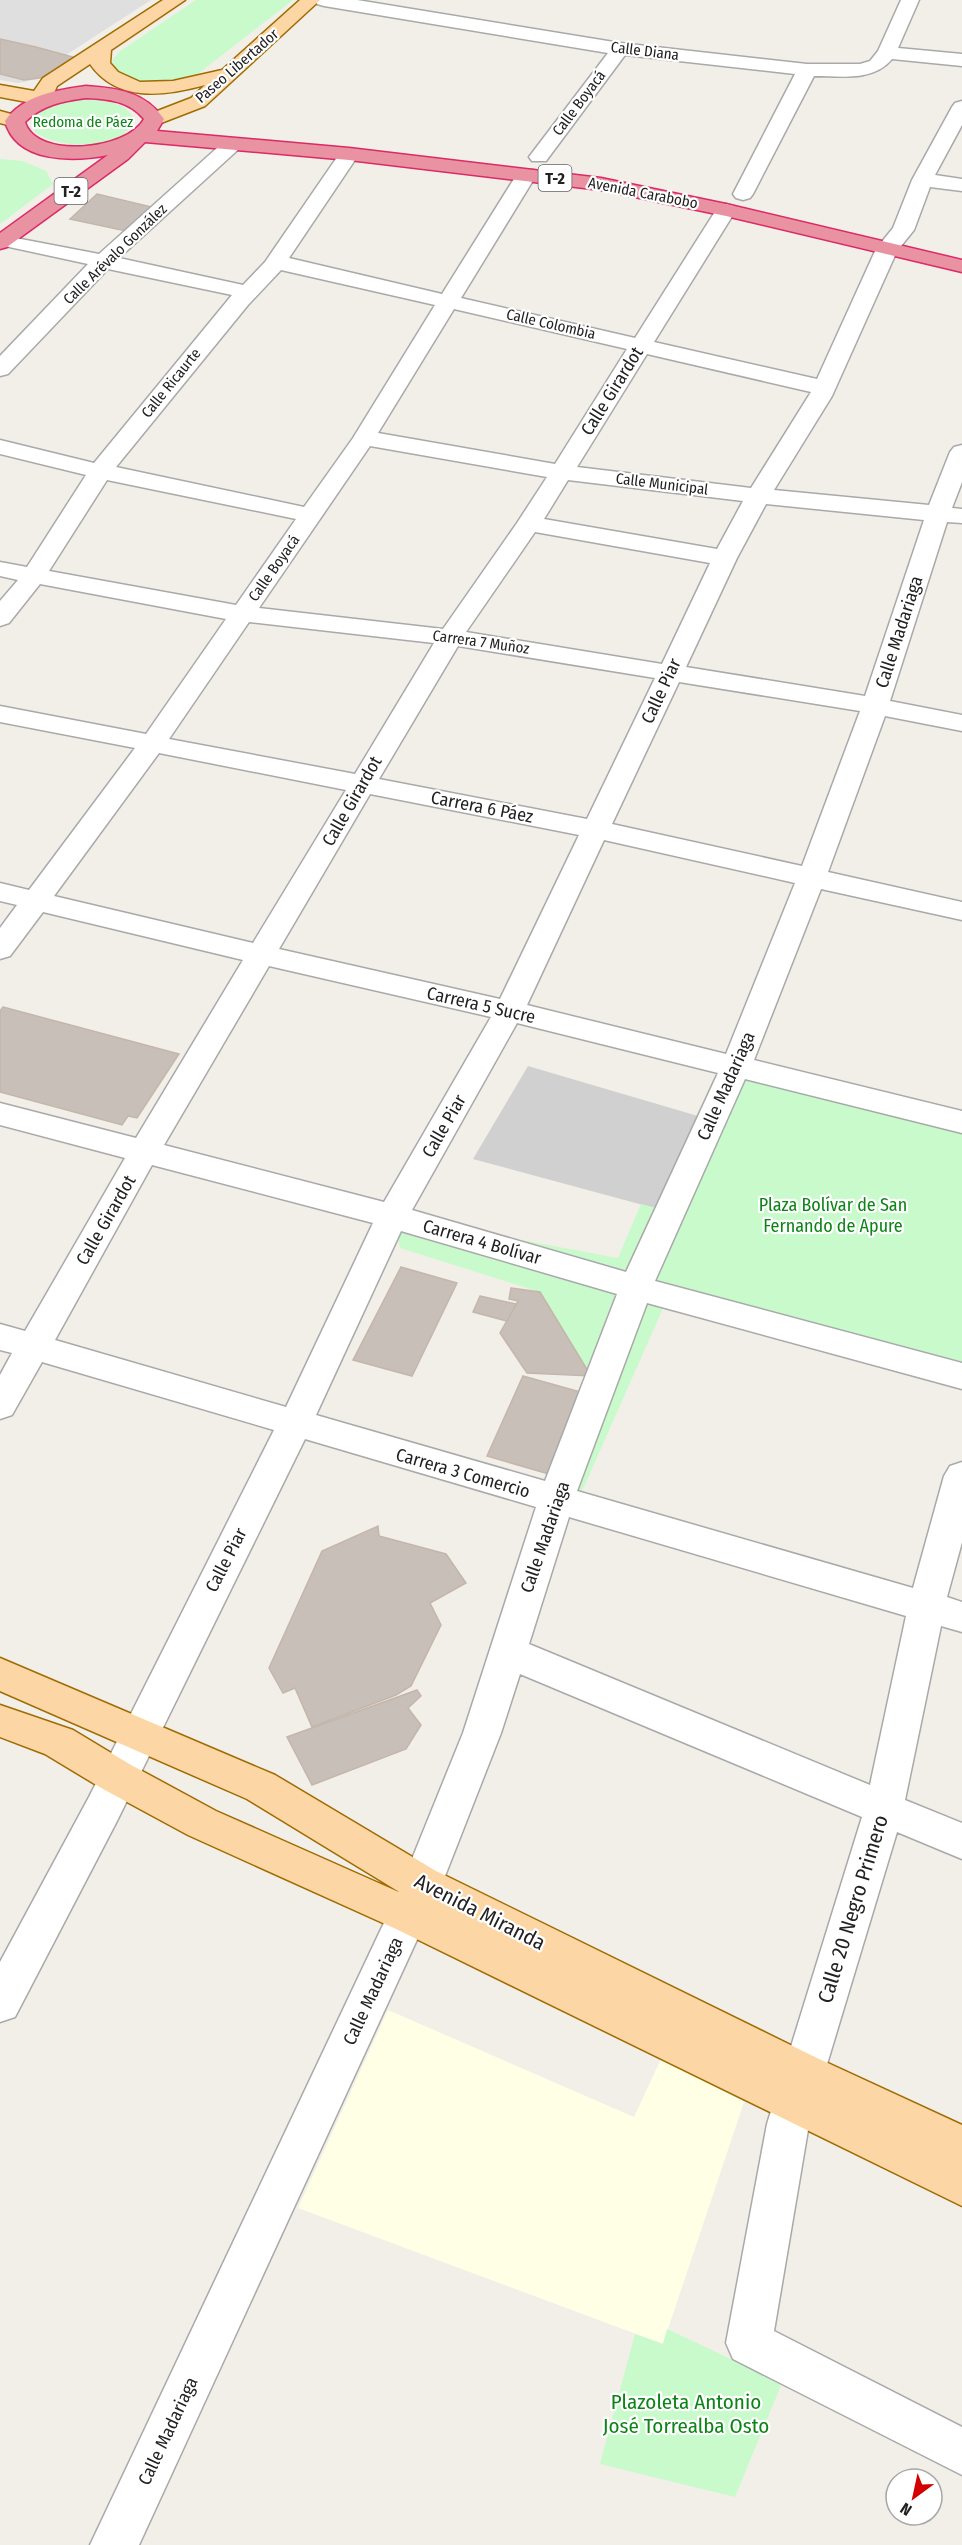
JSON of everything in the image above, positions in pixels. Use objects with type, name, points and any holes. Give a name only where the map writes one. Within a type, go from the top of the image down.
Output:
[{"type":"highway","name":"T-2","points":[[2,242],[121,155],[150,127],[154,118],[150,110],[125,97],[106,93],[62,93],[43,99],[5,121],[30,144],[48,150],[69,152],[113,148],[140,136]]},
{"type":"highway","points":[[154,118],[443,146]]},
{"type":"highway","name":"Avenida Carabobo","points":[[140,136],[349,154],[528,162],[600,184],[735,202],[898,234],[962,266]]},
{"type":"highway","points":[[11,153],[45,160],[62,181],[58,200]]},
{"type":"highway","name":"Avenida Carabobo","points":[[735,202],[766,199]]},
{"type":"main road","points":[[0,91],[43,99],[44,90],[50,82],[176,0]]},
{"type":"main road","name":"Paseo Libertador","points":[[154,118],[198,102],[311,0]]},
{"type":"main road","points":[[102,49],[100,64],[104,70],[126,84],[143,87],[166,88],[192,84],[232,71]]},
{"type":"main road","name":"Avenida Miranda","points":[[0,1674],[261,1787],[415,1900]]},
{"type":"main road","name":"Avenida Miranda","points":[[0,1721],[59,1742],[117,1777],[202,1823],[415,1900],[798,2087],[962,2185]]},
{"type":"main road","name":"Avenida Miranda","points":[[798,2087],[962,2147]]},
{"type":"street","name":"Calle Diana","points":[[324,0],[620,48],[807,70],[861,70],[877,64],[887,53]]},
{"type":"street","points":[[910,0],[887,53],[962,60]]},
{"type":"street","name":"Calle Boyacá","points":[[0,949],[153,743],[364,438],[448,301],[528,162],[620,48]]},
{"type":"street","name":"Calle Girardot","points":[[0,1406],[145,1150],[450,636],[529,524],[640,345],[735,202],[807,70]]},
{"type":"street","name":"Calle Piar","points":[[0,2003],[295,1424],[392,1216],[509,1011],[725,558],[758,495],[825,388],[922,180],[962,107]]},
{"type":"street","name":"Calle Arévalo González","points":[[0,369],[102,262],[234,143]]},
{"type":"street","name":"Calle Ricaurte","points":[[0,618],[33,577],[100,471],[247,292],[276,261],[349,154]]},
{"type":"street","points":[[922,180],[962,184]]},
{"type":"street","points":[[2,242],[247,292]]},
{"type":"street","name":"Calle Colombia","points":[[276,261],[825,388]]},
{"type":"street","name":"Calle Municipal","points":[[364,438],[560,472],[950,514]]},
{"type":"street","points":[[0,447],[100,471],[310,515]]},
{"type":"street","name":"Calle Madariaga","points":[[114,2545],[415,1900],[482,1733],[556,1500],[636,1287],[736,1066],[811,879],[950,514],[962,452]]},
{"type":"street","points":[[529,524],[725,558]]},
{"type":"street","name":"Carrera 7 Muñoz","points":[[0,569],[33,577],[242,614],[450,636],[875,706],[962,723]]},
{"type":"street","name":"Carrera 6 Páez","points":[[0,714],[597,830],[962,911]]},
{"type":"street","name":"Carrera 5 Sucre","points":[[0,892],[262,956],[509,1011],[962,1122]]},
{"type":"street","name":"Carrera 4 Bolívar","points":[[0,1114],[392,1216],[636,1287],[962,1376]]},
{"type":"street","name":"Carrera 3 Comercio","points":[[0,1337],[944,1612]]},
{"type":"street","name":"Calle 20 Negro Primero","points":[[962,1476],[944,1612],[788,2124],[749,2343],[962,2452]]},
{"type":"street","points":[[507,1652],[962,1841]]},
{"type":"shaded area","points":[[0,0],[151,0],[66,55],[47,77],[18,83],[0,80]]},
{"type":"shaded area","points":[[528,1066],[708,1119],[669,1212],[473,1159]]},
{"type":"shaded area","points":[[388,2010],[634,2117],[661,2059],[744,2102],[663,2344],[298,2208]]},
{"type":"green space","points":[[196,0],[293,0],[190,80],[149,84],[130,79],[117,72],[112,61],[119,52]]},
{"type":"green space","name":"Redoma de Páez","points":[[82,100],[111,102],[125,108],[134,119],[128,130],[118,138],[105,143],[89,145],[58,142],[35,132],[33,124],[35,117],[41,111],[57,104]]},
{"type":"green space","points":[[0,159],[23,161],[46,171],[53,184],[0,224]]},
{"type":"green space","name":"Plaza Bolívar de San Fernando de Apure","points":[[736,1066],[962,1122],[962,1376],[668,1297],[579,1498],[550,1490],[591,1376],[540,1292],[400,1248],[392,1216],[618,1258],[641,1204],[668,1211]]},
{"type":"green space","name":"Plazoleta Antonio José Torrealba Osto","points":[[667,2329],[782,2383],[735,2497],[600,2464],[635,2334],[663,2344]]},
{"type":"building","points":[[0,39],[80,59],[47,77],[24,80],[0,74]]},
{"type":"building","points":[[97,194],[156,208],[126,231],[70,219]]},
{"type":"building","points":[[3,1007],[179,1054],[137,1118],[128,1116],[122,1125],[0,1092],[0,1011]]},
{"type":"building","points":[[401,1267],[457,1283],[412,1376],[353,1360]]},
{"type":"building","points":[[511,1288],[540,1292],[591,1376],[527,1373],[500,1333],[518,1301],[509,1299]]},
{"type":"building","points":[[480,1296],[516,1304],[507,1321],[473,1312]]},
{"type":"building","points":[[523,1376],[584,1393],[549,1474],[487,1456]]},
{"type":"building","points":[[378,1526],[379,1536],[446,1554],[466,1583],[430,1603],[441,1625],[411,1686],[396,1695],[312,1727],[295,1688],[283,1693],[269,1668],[322,1551]]},
{"type":"building","points":[[417,1690],[421,1696],[408,1708],[421,1725],[406,1749],[312,1785],[287,1737]]}]
